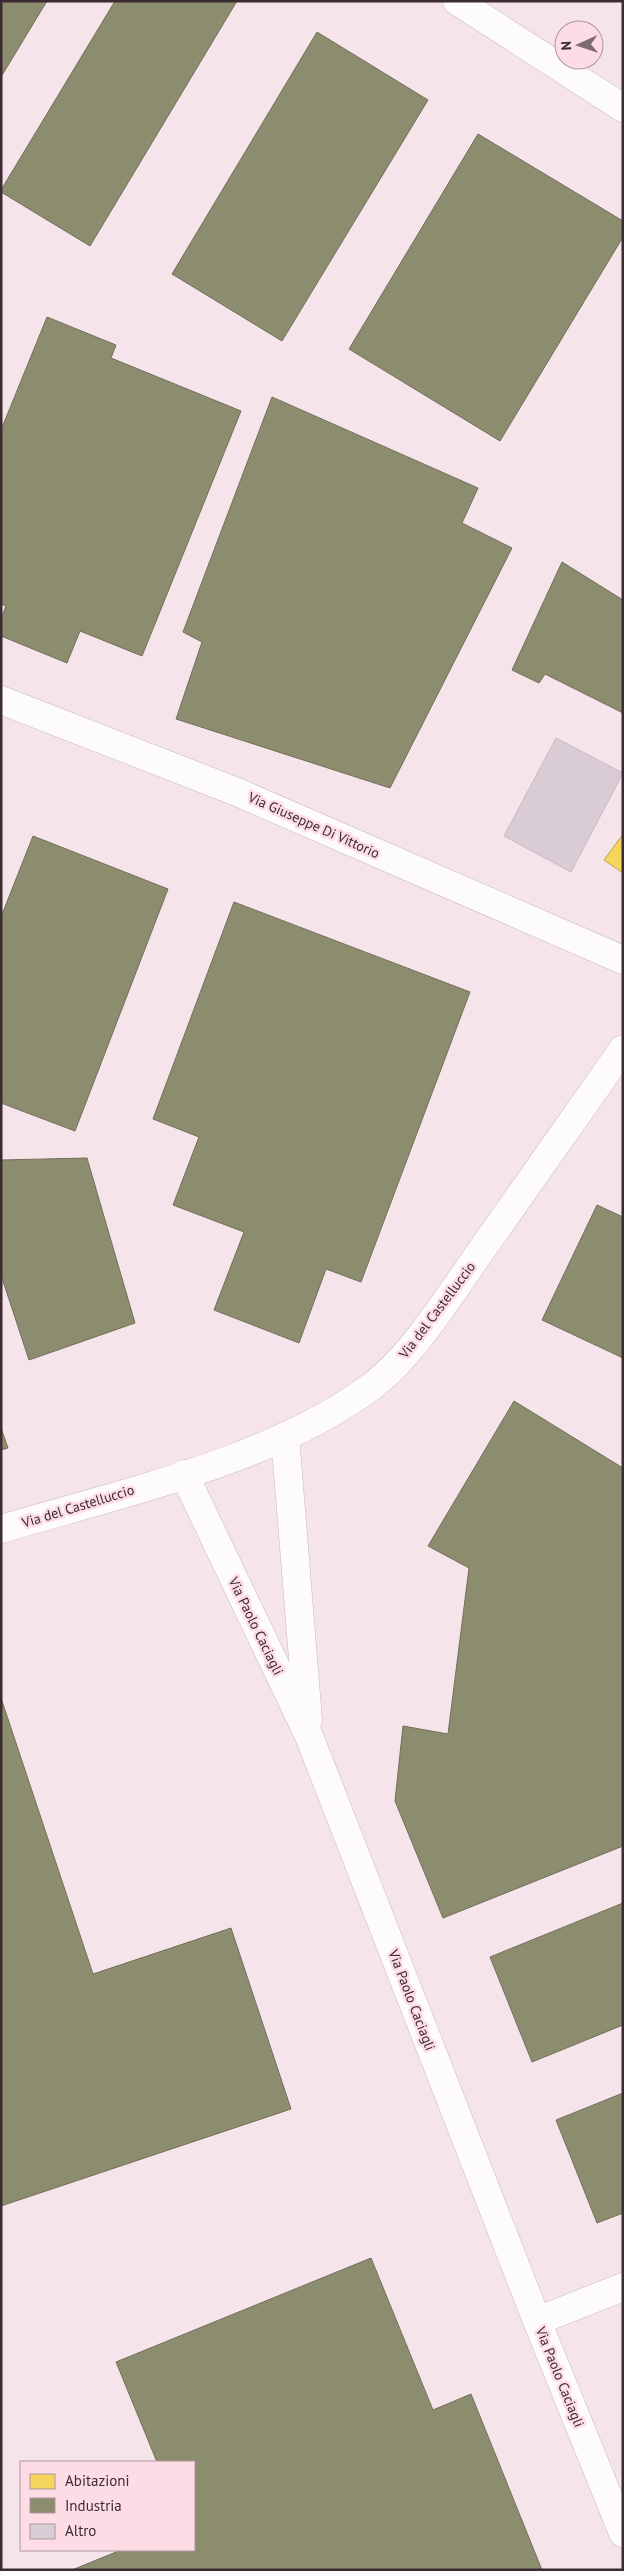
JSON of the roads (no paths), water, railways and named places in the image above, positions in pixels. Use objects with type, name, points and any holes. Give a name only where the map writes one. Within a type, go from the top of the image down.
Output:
[{"type":"street","points":[[457,1],[623,108]]},
{"type":"street","name":"Via Giuseppe Di Vittorio","points":[[1,700],[237,792],[623,960]]},
{"type":"street","name":"Via del Castelluccio","points":[[1,1529],[184,1474],[285,1436],[350,1402],[375,1384],[397,1362],[433,1319],[623,1050]]},
{"type":"street","points":[[285,1436],[309,1736]]},
{"type":"street","name":"Via Paolo Caciagli","points":[[184,1474],[309,1736],[537,2321],[623,2533]]},
{"type":"street","points":[[537,2321],[623,2287]]}]
